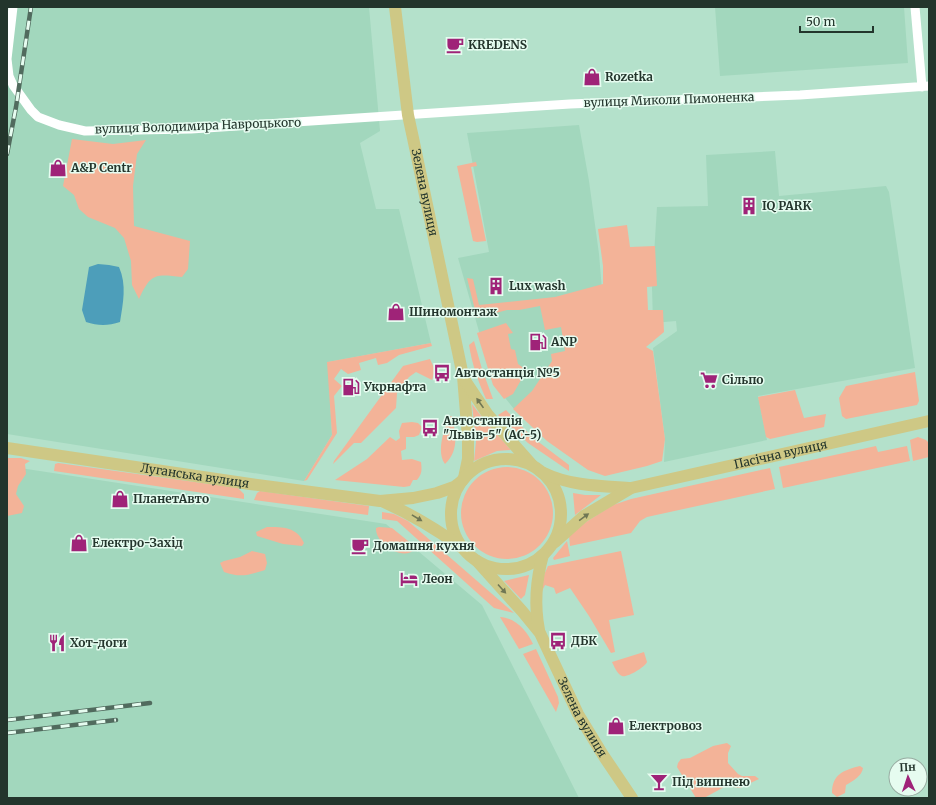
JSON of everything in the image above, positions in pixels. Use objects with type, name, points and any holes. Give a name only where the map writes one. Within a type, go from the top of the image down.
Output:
[{"type":"main road","name":"Зелена вулиця","points":[[395,7],[408,115],[447,308],[463,376],[468,438],[468,458],[463,480]]},
{"type":"main road","name":"Зелена вулиця","points":[[463,376],[488,415],[537,468]]},
{"type":"main road","name":"Пасічна вулиця","points":[[555,542],[584,516],[631,488],[929,421]]},
{"type":"main road","name":"Луганська вулиця","points":[[7,448],[250,484],[383,501],[413,498],[437,493],[454,487],[463,480]]},
{"type":"main road","points":[[515,460],[537,468],[555,488],[561,506],[561,524],[555,542],[537,560],[526,565],[509,568],[494,566],[476,560],[466,551],[456,534],[452,519],[453,501],[463,480],[477,468],[494,461],[515,460]]},
{"type":"main road","name":"Пасічна вулиця","points":[[537,468],[551,477],[578,483],[631,488]]},
{"type":"main road","name":"Луганська вулиця","points":[[383,501],[412,515],[466,551]]},
{"type":"main road","name":"Зелена вулиця","points":[[543,555],[537,582],[536,599],[537,618],[540,633],[578,714],[632,798]]},
{"type":"main road","name":"Зелена вулиця","points":[[476,560],[540,633]]},
{"type":"street","name":"вулиця Володимира Навроцького","points":[[13,7],[7,59],[9,76],[16,89],[38,117],[59,125],[85,131],[191,129],[408,115]]},
{"type":"street","points":[[915,7],[925,86]]},
{"type":"street","name":"вулиця Миколи Пимоненка","points":[[408,115],[563,105],[800,95],[925,86]]},
{"type":"shaded area","points":[[7,7],[369,7],[380,131],[360,143],[376,209],[399,209],[431,343],[328,362],[332,435],[304,481],[7,434]]},
{"type":"shaded area","points":[[715,7],[904,7],[908,63],[720,76]]},
{"type":"shaded area","points":[[579,125],[589,181],[599,254],[602,290],[534,404],[514,409],[494,384],[458,258],[489,252],[467,133]]},
{"type":"shaded area","points":[[72,139],[113,144],[146,140],[137,154],[133,186],[134,226],[190,241],[188,269],[182,277],[155,277],[147,284],[139,299],[132,285],[131,261],[124,238],[115,228],[88,217],[79,209],[74,195],[63,186]]},
{"type":"shaded area","points":[[775,151],[779,196],[886,186],[889,192],[915,368],[758,396],[767,440],[664,462],[665,439],[653,348],[677,331],[676,321],[653,323],[652,287],[657,207],[708,206],[706,155]]},
{"type":"shaded area","points":[[476,162],[477,166],[471,167],[486,241],[477,242],[473,241],[457,166]]},
{"type":"shaded area","points":[[627,225],[630,247],[655,246],[657,286],[647,287],[648,310],[663,310],[664,332],[646,347],[653,351],[665,439],[662,461],[605,476],[588,470],[547,441],[513,409],[532,391],[552,361],[551,354],[565,351],[561,327],[545,330],[540,306],[519,310],[507,310],[477,318],[467,278],[473,279],[479,305],[555,297],[603,284],[603,266],[598,229]]},
{"type":"shaded area","points":[[506,323],[513,333],[508,334],[511,349],[515,350],[518,364],[525,369],[524,375],[513,394],[504,399],[493,385],[477,333]]},
{"type":"shaded area","points":[[474,341],[493,399],[486,399],[480,386],[469,345]]},
{"type":"shaded area","points":[[431,343],[432,346],[399,355],[387,363],[378,365],[376,358],[359,363],[361,370],[348,374],[341,369],[334,379],[342,386],[334,396],[337,433],[307,480],[304,481],[332,435],[327,362]]},
{"type":"shaded area","points":[[430,359],[435,370],[432,380],[416,372],[409,377],[397,393],[396,408],[361,443],[354,443],[333,464],[403,366]]},
{"type":"shaded area","points":[[915,372],[919,401],[917,405],[846,419],[842,416],[839,398],[846,386]]},
{"type":"shaded area","points":[[795,390],[804,418],[826,414],[824,427],[770,439],[766,437],[758,397]]},
{"type":"shaded area","points":[[472,404],[511,450],[497,451],[474,461],[476,442]]},
{"type":"shaded area","points":[[506,410],[532,437],[569,465],[569,471],[528,443],[498,415]]},
{"type":"shaded area","points":[[452,416],[455,429],[455,442],[453,454],[445,464],[442,459],[441,447],[445,428],[449,417]]},
{"type":"shaded area","points":[[402,423],[418,423],[422,427],[419,435],[414,437],[406,437],[406,449],[401,451],[402,460],[412,459],[421,462],[421,474],[417,480],[413,480],[410,486],[404,487],[335,480],[367,459],[390,437],[396,441],[400,438],[399,431]]},
{"type":"shaded area","points":[[918,437],[929,443],[929,457],[913,461],[910,440]]},
{"type":"shaded area","points":[[876,446],[878,452],[907,446],[910,461],[783,488],[779,467]]},
{"type":"shaded area","points":[[7,458],[21,458],[30,461],[25,464],[26,474],[18,486],[16,494],[24,506],[22,513],[7,516]]},
{"type":"shaded area","points":[[58,463],[238,488],[244,494],[244,499],[54,471],[55,464]]},
{"type":"shaded area","points":[[7,466],[386,524],[482,605],[579,798],[7,798]]},
{"type":"shaded area","points":[[507,467],[525,470],[540,480],[550,495],[553,513],[550,531],[540,546],[525,556],[507,559],[489,556],[474,546],[464,531],[461,513],[464,495],[474,480],[489,470]]},
{"type":"shaded area","points":[[770,468],[775,489],[647,517],[640,521],[631,533],[570,546],[569,536],[586,522],[613,505],[631,499]]},
{"type":"shaded area","points":[[260,491],[369,506],[368,515],[254,500],[257,493]]},
{"type":"shaded area","points":[[573,493],[585,495],[601,495],[575,515]]},
{"type":"shaded area","points":[[382,512],[394,514],[408,521],[514,613],[494,608],[397,521],[382,519]]},
{"type":"shaded area","points":[[267,527],[289,529],[298,534],[304,543],[302,546],[283,544],[257,536],[256,532]]},
{"type":"shaded area","points":[[376,528],[392,528],[413,545],[415,549],[404,553],[391,549],[380,540]]},
{"type":"shaded area","points":[[567,541],[570,556],[554,560],[553,558]]},
{"type":"shaded area","points":[[252,551],[265,554],[267,563],[265,570],[244,575],[235,575],[224,572],[220,563],[240,557]]},
{"type":"shaded area","points":[[621,551],[634,615],[609,620],[615,652],[611,653],[570,588],[556,594],[554,588],[545,585],[541,593],[540,584],[548,566]]},
{"type":"shaded area","points":[[529,575],[525,595],[521,599],[504,581]]},
{"type":"shaded area","points":[[500,617],[511,620],[520,626],[528,634],[533,644],[519,649]]},
{"type":"shaded area","points":[[536,649],[558,697],[559,703],[556,712],[523,654]]},
{"type":"shaded area","points":[[644,652],[647,662],[646,664],[636,672],[628,675],[620,675],[612,662]]},
{"type":"shaded area","points":[[727,743],[731,746],[728,753],[728,763],[738,774],[742,776],[755,776],[759,779],[740,788],[726,786],[704,798],[696,798],[677,767],[678,763],[681,759],[690,758],[713,746]]},
{"type":"shaded area","points":[[860,766],[863,768],[861,773],[857,778],[846,785],[845,793],[837,797],[832,793],[834,782],[840,774],[848,769]]},
{"type":"water","points":[[98,264],[119,267],[124,287],[120,322],[103,325],[86,322],[82,310],[89,267]]},
{"type":"railway","points":[[7,154],[16,107],[31,7]]},
{"type":"railway","points":[[7,720],[150,703]]},
{"type":"railway","points":[[7,733],[116,720]]},
{"type":"place","name":"KREDENS","points":[[455,45]]},
{"type":"place","name":"Rozetka","points":[[592,77]]},
{"type":"place","name":"A&P Centr","points":[[58,168]]},
{"type":"place","name":"IQ PARK","points":[[749,206]]},
{"type":"place","name":"Lux wash","points":[[496,286]]},
{"type":"place","name":"Шиномонтаж","points":[[396,312]]},
{"type":"place","name":"ANP","points":[[538,342]]},
{"type":"place","name":"Автостанція №5","points":[[442,373]]},
{"type":"place","name":"Сільпо","points":[[709,380]]},
{"type":"place","name":"Укрнафта","points":[[351,387]]},
{"type":"place","name":"Автостанція \"Львів-5\" (АС-5)","points":[[430,428]]},
{"type":"place","name":"ПланетАвто","points":[[120,499]]},
{"type":"place","name":"Електро-Захід","points":[[79,543]]},
{"type":"place","name":"Домашня кухня","points":[[360,546]]},
{"type":"place","name":"Леон","points":[[409,579]]},
{"type":"place","name":"ДБК","points":[[558,641]]},
{"type":"place","name":"Хот-доги","points":[[57,643]]},
{"type":"place","name":"Електровоз","points":[[616,726]]},
{"type":"place","name":"Під вишнею","points":[[659,782]]}]
